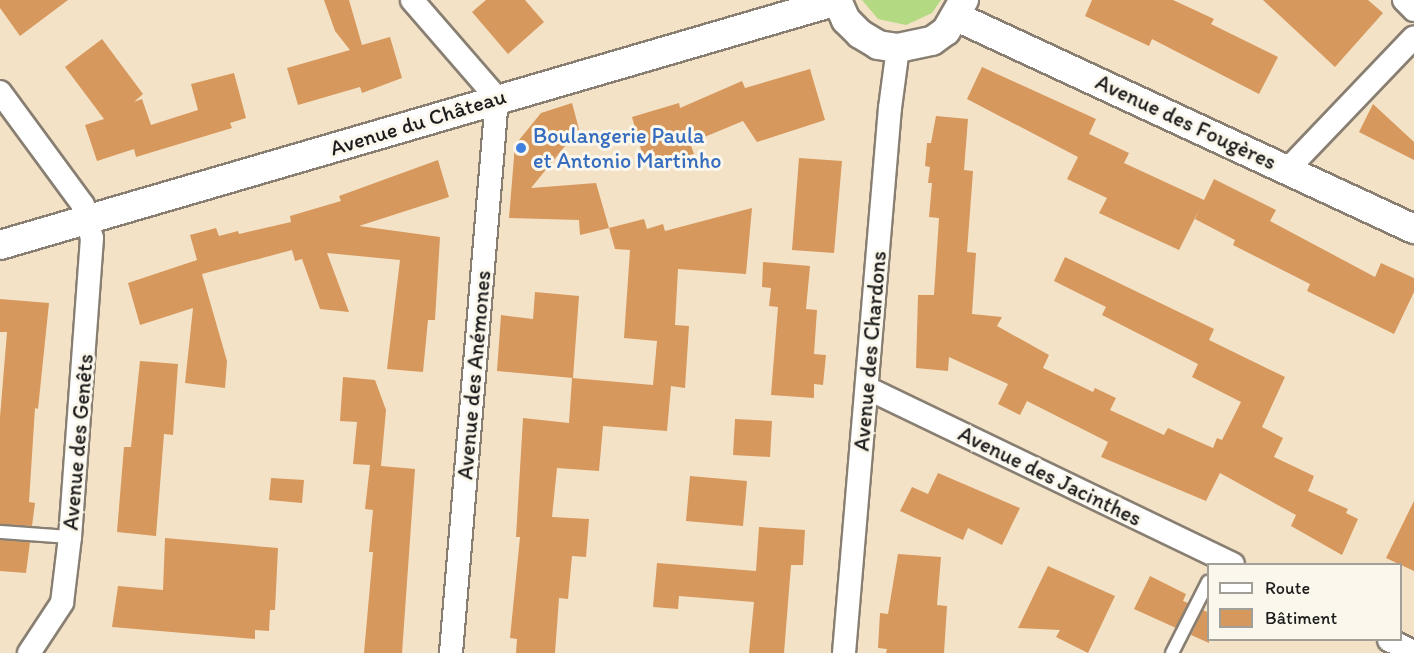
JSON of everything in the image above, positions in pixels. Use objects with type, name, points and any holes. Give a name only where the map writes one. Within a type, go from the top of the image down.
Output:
[{"type":"street","points":[[412,0],[497,98]]},
{"type":"street","points":[[1404,0],[1414,9]]},
{"type":"street","points":[[837,1],[860,34],[878,45],[898,48],[932,41],[961,9]]},
{"type":"street","name":"Avenue du Château","points":[[0,245],[497,98],[837,1]]},
{"type":"street","name":"Avenue des Fougères","points":[[961,9],[1414,229]]},
{"type":"street","points":[[1288,169],[1414,38]]},
{"type":"street","name":"Avenue des Chardons","points":[[844,653],[890,108],[898,48]]},
{"type":"street","points":[[0,92],[73,189],[90,220]]},
{"type":"street","name":"Avenue des Anémones","points":[[451,653],[497,98]]},
{"type":"street","name":"Avenue des Genêts","points":[[29,653],[62,603],[70,537],[92,257],[90,220]]},
{"type":"street","name":"Avenue des Jacinthes","points":[[867,388],[1223,562]]},
{"type":"street","points":[[1393,641],[1414,652]]},
{"type":"lane","points":[[0,532],[70,537]]},
{"type":"lane","points":[[1172,653],[1207,586]]},
{"type":"green space","points":[[862,0],[941,0],[932,13],[906,25],[878,19]]},
{"type":"building","points":[[0,0],[68,0],[20,36],[0,8]]},
{"type":"building","points":[[324,0],[349,0],[362,45],[390,37],[402,78],[362,93],[360,87],[298,105],[287,68],[350,50],[335,31]]},
{"type":"building","points":[[486,0],[525,0],[544,22],[508,54],[472,12]]},
{"type":"building","points":[[1092,0],[1173,0],[1214,19],[1211,24],[1278,57],[1259,94],[1152,39],[1149,46],[1085,16]]},
{"type":"building","points":[[1263,0],[1368,0],[1383,13],[1335,67]]},
{"type":"building","points":[[102,39],[143,94],[134,102],[142,99],[151,125],[198,110],[191,84],[234,73],[246,118],[230,123],[232,128],[136,157],[134,149],[97,161],[85,125],[104,119],[65,67]]},
{"type":"building","points":[[982,67],[1096,119],[1089,134],[1129,153],[1124,163],[1204,200],[1214,179],[1276,210],[1270,221],[1375,277],[1381,263],[1414,278],[1414,292],[1394,334],[1307,291],[1310,284],[1233,245],[1235,240],[1195,219],[1200,208],[1179,250],[1099,213],[1107,198],[1067,179],[1078,157],[967,99]]},
{"type":"building","points":[[810,69],[825,120],[757,142],[743,121],[690,143],[694,154],[645,164],[632,117],[679,103],[680,108],[742,81],[745,88]]},
{"type":"building","points":[[572,103],[579,129],[531,188],[596,183],[609,228],[580,235],[579,220],[509,218],[515,145],[541,113]]},
{"type":"building","points":[[1373,104],[1414,142],[1414,160],[1359,132]]},
{"type":"building","points":[[936,116],[968,119],[964,170],[973,171],[967,252],[976,253],[972,314],[1002,317],[997,326],[1049,355],[1043,368],[1093,392],[1095,388],[1116,398],[1110,410],[1164,435],[1168,428],[1213,448],[1217,438],[1222,440],[1241,402],[1192,377],[1198,364],[1102,315],[1106,307],[1054,281],[1065,257],[1214,329],[1209,340],[1285,377],[1262,427],[1283,438],[1274,457],[1314,476],[1308,491],[1348,509],[1346,513],[1358,519],[1342,555],[1291,526],[1296,515],[1220,473],[1206,501],[1101,457],[1108,442],[1027,401],[1020,415],[998,404],[1008,384],[949,357],[948,371],[916,368],[918,295],[934,295],[939,218],[929,217],[932,183],[928,183],[930,167],[925,166],[927,143],[931,143]]},
{"type":"building","points":[[799,158],[842,161],[834,253],[792,250]]},
{"type":"building","points":[[438,160],[449,197],[359,226],[440,237],[435,320],[428,320],[423,372],[387,369],[400,260],[327,253],[349,312],[320,309],[302,259],[295,261],[292,250],[202,274],[227,361],[225,388],[185,383],[193,308],[140,325],[128,283],[197,260],[190,235],[216,228],[219,236],[238,231],[239,234],[291,222],[290,216],[341,201],[339,196]]},
{"type":"building","points":[[752,208],[746,274],[678,269],[675,325],[689,326],[685,388],[671,386],[667,431],[603,426],[599,471],[557,468],[552,517],[589,519],[586,557],[572,556],[568,599],[559,598],[555,653],[516,653],[517,639],[510,638],[520,537],[516,537],[523,418],[569,423],[572,378],[653,385],[657,341],[624,338],[630,250],[615,249],[609,228],[644,219],[647,229],[663,224],[665,231]]},
{"type":"building","points":[[763,262],[810,266],[806,309],[817,310],[814,354],[826,355],[823,385],[814,384],[814,398],[771,395],[778,307],[769,306],[771,288],[762,287]]},
{"type":"building","points":[[535,292],[579,296],[573,378],[497,371],[501,315],[533,319]]},
{"type":"building","points":[[0,299],[49,303],[38,409],[35,408],[29,502],[35,503],[32,526],[0,524],[0,417],[7,332],[0,332]]},
{"type":"building","points":[[140,361],[178,364],[173,435],[164,434],[156,536],[117,532],[124,447],[131,447]]},
{"type":"building","points":[[343,377],[375,380],[386,410],[381,466],[415,469],[402,653],[364,653],[373,552],[369,552],[373,510],[365,509],[370,465],[353,464],[357,422],[340,421]]},
{"type":"building","points":[[735,419],[772,421],[770,457],[733,455]]},
{"type":"building","points":[[938,473],[1020,508],[1002,545],[968,528],[963,540],[900,511],[912,487],[928,494]]},
{"type":"building","points":[[690,476],[747,481],[743,526],[686,521]]},
{"type":"building","points":[[271,478],[304,480],[302,503],[269,500]]},
{"type":"building","points":[[1414,501],[1414,571],[1402,565],[1402,563],[1386,558]]},
{"type":"building","points":[[759,527],[805,530],[803,565],[791,565],[784,653],[749,653],[754,602],[679,596],[678,609],[653,607],[657,563],[756,571]]},
{"type":"building","points":[[165,538],[278,548],[275,610],[270,610],[269,631],[255,630],[255,639],[112,627],[118,586],[163,590]]},
{"type":"building","points":[[0,540],[30,542],[26,573],[0,571]]},
{"type":"building","points":[[898,554],[941,557],[937,605],[947,606],[944,653],[886,653],[887,649],[878,648],[880,613],[888,614]]},
{"type":"building","points":[[1048,566],[1115,596],[1088,653],[1056,637],[1060,630],[1018,628]]},
{"type":"building","points":[[1150,576],[1186,594],[1183,601],[1188,603],[1176,628],[1134,609]]},
{"type":"building","points":[[1203,610],[1207,612],[1207,641],[1209,643],[1191,635]]},
{"type":"place","name":"Boulangerie Paula et Antonio Martinho","points":[[521,148]]}]
